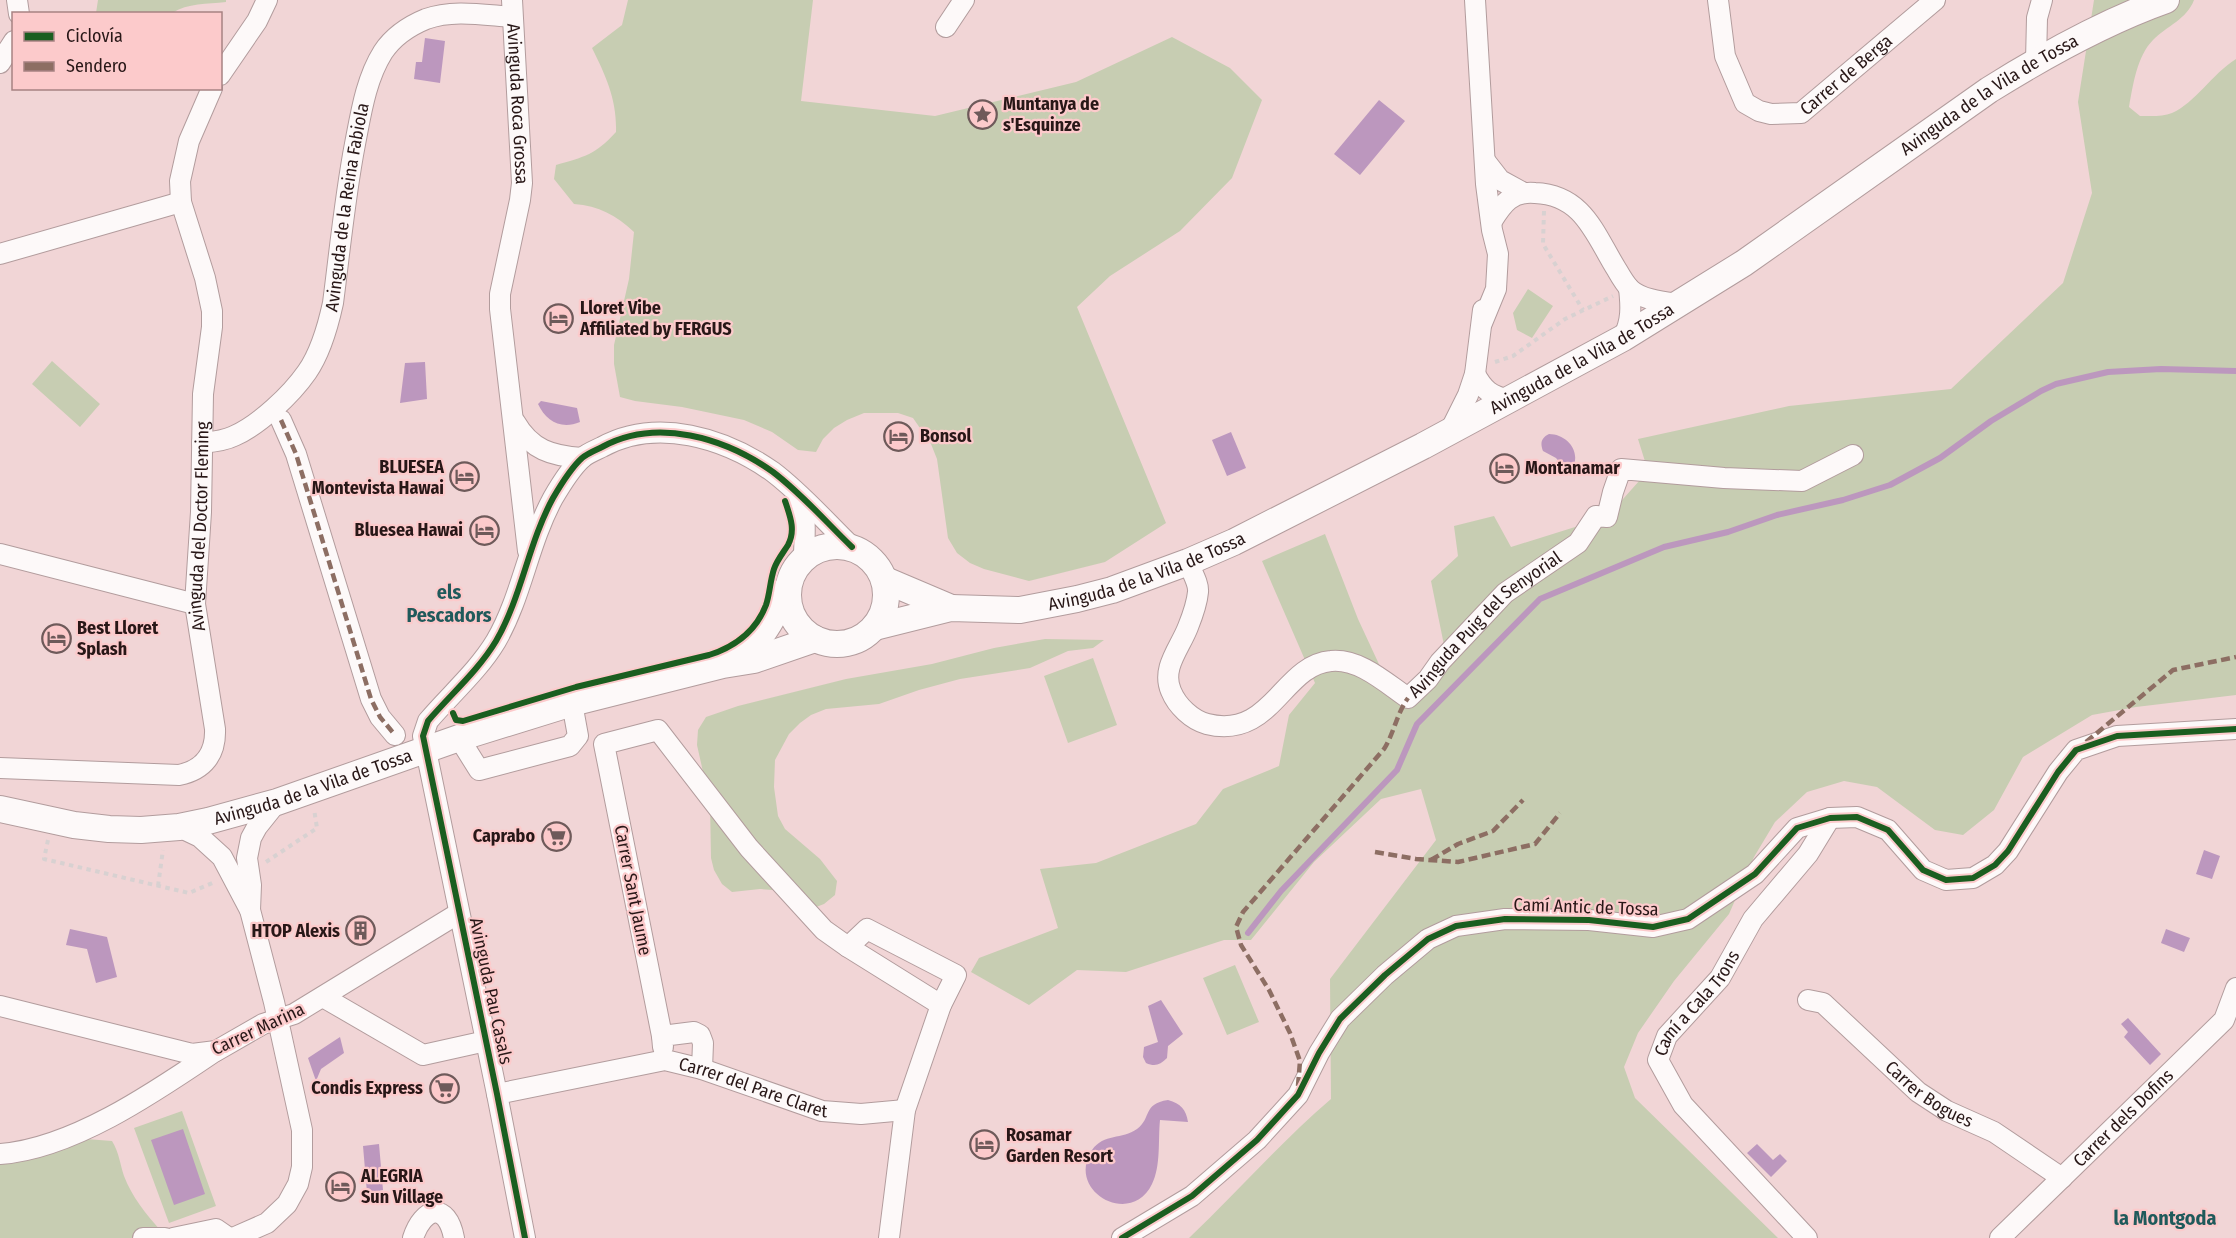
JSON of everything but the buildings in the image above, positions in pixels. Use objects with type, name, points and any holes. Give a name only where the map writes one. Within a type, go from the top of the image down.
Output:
[{"type":"main road","name":"Avinguda de la Vila de Tossa","points":[[875,627],[951,608],[1020,610],[1046,606],[1112,590],[1234,542],[1450,432],[1623,338],[1744,263],[1989,90],[2036,61],[2103,26],[2166,0]]},
{"type":"main road","points":[[835,545],[852,547],[864,552],[874,561],[885,580],[887,599],[885,608],[875,627],[866,635],[847,643],[826,643],[815,639],[801,628],[794,618],[790,608],[788,586],[804,558],[823,547],[835,545]]},
{"type":"main road","name":"Avinguda de la Vila de Tossa","points":[[885,580],[951,608]]},
{"type":"main road","name":"Avinguda de la Vila de Tossa","points":[[723,665],[739,657],[758,639],[776,613],[788,586]]},
{"type":"main road","name":"Avinguda de la Vila de Tossa","points":[[0,808],[74,825],[141,830],[179,827],[237,815],[459,738],[572,703],[723,665],[754,660],[815,639]]},
{"type":"street","points":[[222,72],[257,21],[267,0]]},
{"type":"street","points":[[946,27],[964,0]]},
{"type":"street","points":[[1475,0],[1488,205],[1492,226]]},
{"type":"street","name":"Carrer de Berga","points":[[1719,0],[1725,56],[1741,95],[1745,103],[1759,111],[1771,114],[1800,113],[1935,0]]},
{"type":"street","points":[[2036,61],[2037,18],[2042,0]]},
{"type":"street","name":"Avinguda Roca Grossa","points":[[512,9],[522,183],[500,294],[500,309],[529,562]]},
{"type":"street","name":"Avinguda de la Reina Fabiola","points":[[202,443],[232,437],[248,428],[295,388],[308,371],[316,355],[333,303],[358,125],[369,84],[384,51],[396,37],[412,26],[436,16],[512,9]]},
{"type":"street","points":[[0,63],[12,44]]},
{"type":"street","name":"Avinguda del Doctor Fleming","points":[[0,768],[179,775],[200,768],[208,759],[215,740],[195,604],[201,512],[203,394],[212,311],[205,278],[181,202],[180,181],[189,141],[211,90]]},
{"type":"street","points":[[1486,162],[1500,180],[1522,192],[1546,193],[1566,201],[1578,209],[1595,230],[1624,291],[1631,313],[1628,330],[1623,338]]},
{"type":"street","points":[[1450,432],[1468,395],[1475,374],[1482,323],[1487,245],[1492,226],[1503,203],[1522,192]]},
{"type":"street","points":[[0,254],[181,202]]},
{"type":"street","points":[[1624,291],[1678,304]]},
{"type":"street","points":[[1475,374],[1482,387],[1490,395],[1508,400]]},
{"type":"street","name":"Avinguda Roca Grossa","points":[[514,419],[527,441],[578,464]]},
{"type":"street","points":[[281,420],[296,454],[371,699],[380,717],[395,735]]},
{"type":"street","name":"Avinguda Roca Grossa","points":[[426,750],[423,736],[428,721],[495,642],[515,603],[545,514],[554,496],[578,464],[622,438],[639,433],[668,432],[702,438],[739,453],[771,471],[795,490],[852,547]]},
{"type":"street","name":"Avinguda Puig del Senyorial","points":[[1188,562],[1199,590],[1188,627],[1169,666],[1168,679],[1170,690],[1181,707],[1200,722],[1212,725],[1237,725],[1251,720],[1306,672],[1318,664],[1330,661],[1353,663],[1408,698],[1505,593],[1578,543],[1596,516],[1607,518],[1621,469],[1724,478],[1802,481],[1853,455]]},
{"type":"street","points":[[795,490],[802,504],[805,521],[804,558]]},
{"type":"street","points":[[0,554],[195,604]]},
{"type":"street","points":[[459,738],[479,770],[570,746],[578,736],[572,703]]},
{"type":"street","name":"Camí Antic de Tossa","points":[[1122,1238],[1192,1196],[1257,1140],[1298,1095],[1319,1053],[1340,1019],[1385,975],[1428,939],[1456,926],[1505,919],[1589,920],[1653,927],[1688,919],[1755,874],[1797,828],[1830,818],[1857,817],[1887,830],[1923,870],[1946,880],[1973,878],[1995,866],[2008,851],[2058,772],[2076,750],[2117,736],[2236,729]]},
{"type":"street","name":"Carrer Sant Jaume","points":[[665,1060],[604,744],[658,730],[749,848],[824,930],[848,947]]},
{"type":"street","name":"Avinguda Pau Casals","points":[[426,750],[525,1238]]},
{"type":"street","points":[[250,910],[251,885],[247,858],[251,837],[277,802]]},
{"type":"street","name":"Camí a Cala Trons","points":[[1807,1238],[1683,1105],[1659,1060],[1667,1036],[1720,978],[1753,919],[1808,854],[1830,818]]},
{"type":"street","points":[[173,1238],[216,1229],[231,1238],[267,1223],[287,1204],[298,1184],[302,1167],[302,1130],[278,1019],[250,910],[222,857],[200,837],[179,827]]},
{"type":"street","name":"Carrer Marina","points":[[0,1006],[192,1054],[216,1051],[250,1030],[294,1014],[459,913]]},
{"type":"street","points":[[890,1238],[905,1110],[941,1005],[956,975],[867,929],[848,947],[941,1005]]},
{"type":"street","name":"Carrer dels Dofins","points":[[2000,1238],[2223,1020],[2236,988]]},
{"type":"street","points":[[323,997],[423,1055],[486,1041]]},
{"type":"street","name":"Carrer Bogues","points":[[1808,1000],[1823,1003],[1918,1092],[1947,1111],[1995,1131],[2061,1178]]},
{"type":"street","points":[[662,1036],[694,1032],[700,1035],[703,1043],[702,1069]]},
{"type":"street","points":[[177,1077],[185,1065],[186,1058],[178,1050]]},
{"type":"street","points":[[0,1154],[32,1150],[98,1123],[177,1077],[216,1051]]},
{"type":"street","name":"Carrer del Pare Claret","points":[[497,1094],[665,1060],[702,1069],[822,1111],[861,1114],[905,1110]]},
{"type":"street","points":[[413,1238],[420,1221],[428,1214],[442,1213],[448,1218],[454,1238]]},
{"type":"street","points":[[143,1238],[165,1238]]},
{"type":"path","points":[[1545,201],[1543,244],[1582,310]]},
{"type":"path","points":[[1494,362],[1513,356],[1565,319],[1624,291]]},
{"type":"path","points":[[258,867],[316,828],[314,809]]},
{"type":"path","points":[[48,839],[44,859],[189,893],[225,878]]},
{"type":"path","points":[[158,885],[163,849]]},
{"type":"green space","points":[[98,0],[226,0],[226,2],[191,6],[174,12],[96,12]]},
{"type":"green space","points":[[628,0],[813,0],[801,101],[935,116],[1076,82],[1172,37],[1230,68],[1262,100],[1232,178],[1180,231],[1110,276],[1077,307],[1166,523],[1105,562],[1029,581],[984,569],[970,563],[957,553],[948,538],[937,459],[931,444],[913,418],[898,413],[864,413],[834,428],[823,439],[816,452],[798,450],[772,432],[744,420],[620,397],[614,364],[614,345],[629,279],[634,232],[607,212],[574,204],[554,179],[556,165],[589,154],[602,146],[616,132],[615,109],[610,88],[592,48],[622,25]]},
{"type":"green space","points":[[2094,0],[2194,0],[2187,12],[2158,35],[2143,54],[2136,71],[2129,107],[2140,116],[2172,113],[2188,102],[2236,59],[2236,695],[2136,707],[2092,715],[2023,757],[1994,810],[1963,835],[1935,830],[1877,787],[1844,781],[1807,792],[1775,822],[1754,857],[1729,914],[1674,981],[1638,1033],[1624,1067],[1635,1098],[1778,1238],[1189,1238],[1294,1132],[1331,1099],[1330,979],[1436,840],[1421,789],[1381,799],[1314,862],[1251,940],[1224,940],[1126,972],[1077,970],[1029,1005],[971,972],[979,958],[1058,928],[1040,869],[1096,863],[1196,824],[1223,789],[1279,766],[1289,715],[1315,683],[1262,561],[1325,534],[1358,619],[1384,675],[1405,687],[1444,668],[1445,650],[1431,581],[1458,556],[1454,526],[1494,516],[1511,547],[1607,517],[1648,471],[1638,439],[1789,406],[1951,389],[2063,283],[2092,193],[2078,102]]},
{"type":"green space","points":[[1528,289],[1553,306],[1532,338],[1517,330],[1513,313]]},
{"type":"green space","points":[[52,361],[100,404],[80,427],[32,384]]},
{"type":"green space","points":[[1045,639],[1104,640],[1093,648],[1068,651],[1030,668],[960,679],[879,704],[826,709],[811,715],[800,723],[789,734],[775,760],[774,787],[778,816],[785,829],[820,859],[837,881],[835,895],[824,904],[811,909],[773,890],[732,892],[722,884],[714,870],[711,858],[710,803],[697,745],[698,730],[706,717],[738,706],[846,679],[932,664],[994,648]]},
{"type":"green space","points":[[1093,658],[1117,725],[1068,743],[1044,676]]},
{"type":"green space","points":[[1235,965],[1259,1022],[1227,1035],[1203,978]]},
{"type":"green space","points":[[182,1111],[216,1206],[169,1223],[134,1128]]},
{"type":"green space","points":[[86,1139],[112,1141],[131,1191],[161,1231],[222,1222],[233,1227],[207,1238],[0,1238],[0,1161]]},
{"type":"shaded area","points":[[425,38],[445,41],[440,83],[414,79],[416,62],[422,62]]},
{"type":"shaded area","points":[[1379,100],[1405,121],[1360,175],[1334,154]]},
{"type":"shaded area","points":[[425,362],[427,399],[400,403],[405,363]]},
{"type":"shaded area","points":[[541,401],[577,408],[580,422],[567,425],[555,422],[541,410],[538,404]]},
{"type":"shaded area","points":[[1231,432],[1246,468],[1227,476],[1212,440]]},
{"type":"shaded area","points":[[1549,434],[1562,437],[1571,445],[1575,456],[1572,469],[1566,470],[1556,458],[1543,451],[1542,441]]},
{"type":"shaded area","points":[[2204,850],[2220,856],[2212,879],[2196,874]]},
{"type":"shaded area","points":[[70,929],[107,937],[117,977],[96,983],[87,949],[66,945]]},
{"type":"shaded area","points":[[2166,929],[2190,938],[2184,952],[2161,943]]},
{"type":"shaded area","points":[[1161,1000],[1183,1034],[1168,1046],[1167,1058],[1160,1064],[1152,1065],[1146,1063],[1143,1057],[1144,1047],[1158,1042],[1148,1006]]},
{"type":"shaded area","points":[[2128,1018],[2161,1054],[2150,1065],[2124,1037],[2128,1032],[2121,1024]]},
{"type":"shaded area","points":[[340,1037],[344,1053],[321,1069],[316,1081],[308,1058]]},
{"type":"shaded area","points":[[1168,1100],[1182,1108],[1188,1122],[1160,1120],[1158,1161],[1152,1184],[1142,1197],[1130,1203],[1117,1203],[1104,1199],[1087,1179],[1086,1165],[1092,1150],[1102,1141],[1137,1129],[1154,1105]]},
{"type":"shaded area","points":[[183,1129],[205,1194],[174,1205],[151,1140]]},
{"type":"shaded area","points":[[379,1144],[383,1190],[367,1193],[363,1146]]},
{"type":"shaded area","points":[[1757,1144],[1773,1160],[1780,1154],[1787,1161],[1771,1177],[1747,1153]]},
{"type":"waterway","points":[[1248,933],[1281,891],[1397,770],[1417,724],[1540,599],[1664,547],[1728,532],[1777,515],[1843,500],[1890,485],[1940,458],[1991,421],[2056,384],[2108,372],[2161,369],[2236,371]]},
{"type":"marked path","points":[[281,420],[296,454],[371,699],[380,717],[395,735]]},
{"type":"marked path","points":[[2086,742],[2173,670],[2236,657]]},
{"type":"marked path","points":[[1298,1086],[1300,1061],[1290,1033],[1269,990],[1241,945],[1236,927],[1243,912],[1384,749],[1408,698]]},
{"type":"marked path","points":[[1431,860],[1458,844],[1493,831],[1523,800]]},
{"type":"marked path","points":[[1375,852],[1416,859],[1458,862],[1535,844],[1560,813]]},
{"type":"cycle path","points":[[525,1238],[423,736],[428,721],[472,673],[496,641],[512,606],[544,516],[566,477],[584,456],[623,438],[645,433],[668,433],[712,441],[734,450],[754,460],[784,481],[852,547]]},
{"type":"cycle path","points":[[453,713],[456,720],[463,721],[576,687],[709,655],[735,643],[750,630],[762,614],[775,566],[792,534],[785,501]]},
{"type":"cycle path","points":[[1122,1238],[1192,1196],[1257,1140],[1298,1095],[1319,1053],[1340,1019],[1385,975],[1428,939],[1456,926],[1505,919],[1589,920],[1653,927],[1688,919],[1755,874],[1797,828],[1830,818],[1857,817],[1888,830],[1923,870],[1946,880],[1973,878],[1995,865],[2008,851],[2058,772],[2076,750],[2117,736],[2236,729]]},
{"type":"place","name":"Muntanya de s'Esquinze","points":[[982,114]]},
{"type":"place","name":"Lloret Vibe Affiliated by FERGUS","points":[[559,318]]},
{"type":"place","name":"Bonsol","points":[[899,436]]},
{"type":"place","name":"Montanamar","points":[[1504,468]]},
{"type":"place","name":"BLUESEA Montevista Hawai","points":[[465,477]]},
{"type":"place","name":"Bluesea Hawai","points":[[484,530]]},
{"type":"place","name":"Best Lloret Splash","points":[[56,638]]},
{"type":"place","name":"Caprabo","points":[[556,836]]},
{"type":"place","name":"HTOP Alexis","points":[[361,931]]},
{"type":"place","name":"Condis Express","points":[[444,1088]]},
{"type":"place","name":"Rosamar Garden Resort","points":[[985,1145]]},
{"type":"place","name":"ALEGRIA Sun Village","points":[[340,1186]]},
{"type":"district","name":"els Pescadors","points":[[449,604]]},
{"type":"district","name":"la Montgoda","points":[[2165,1218]]}]
